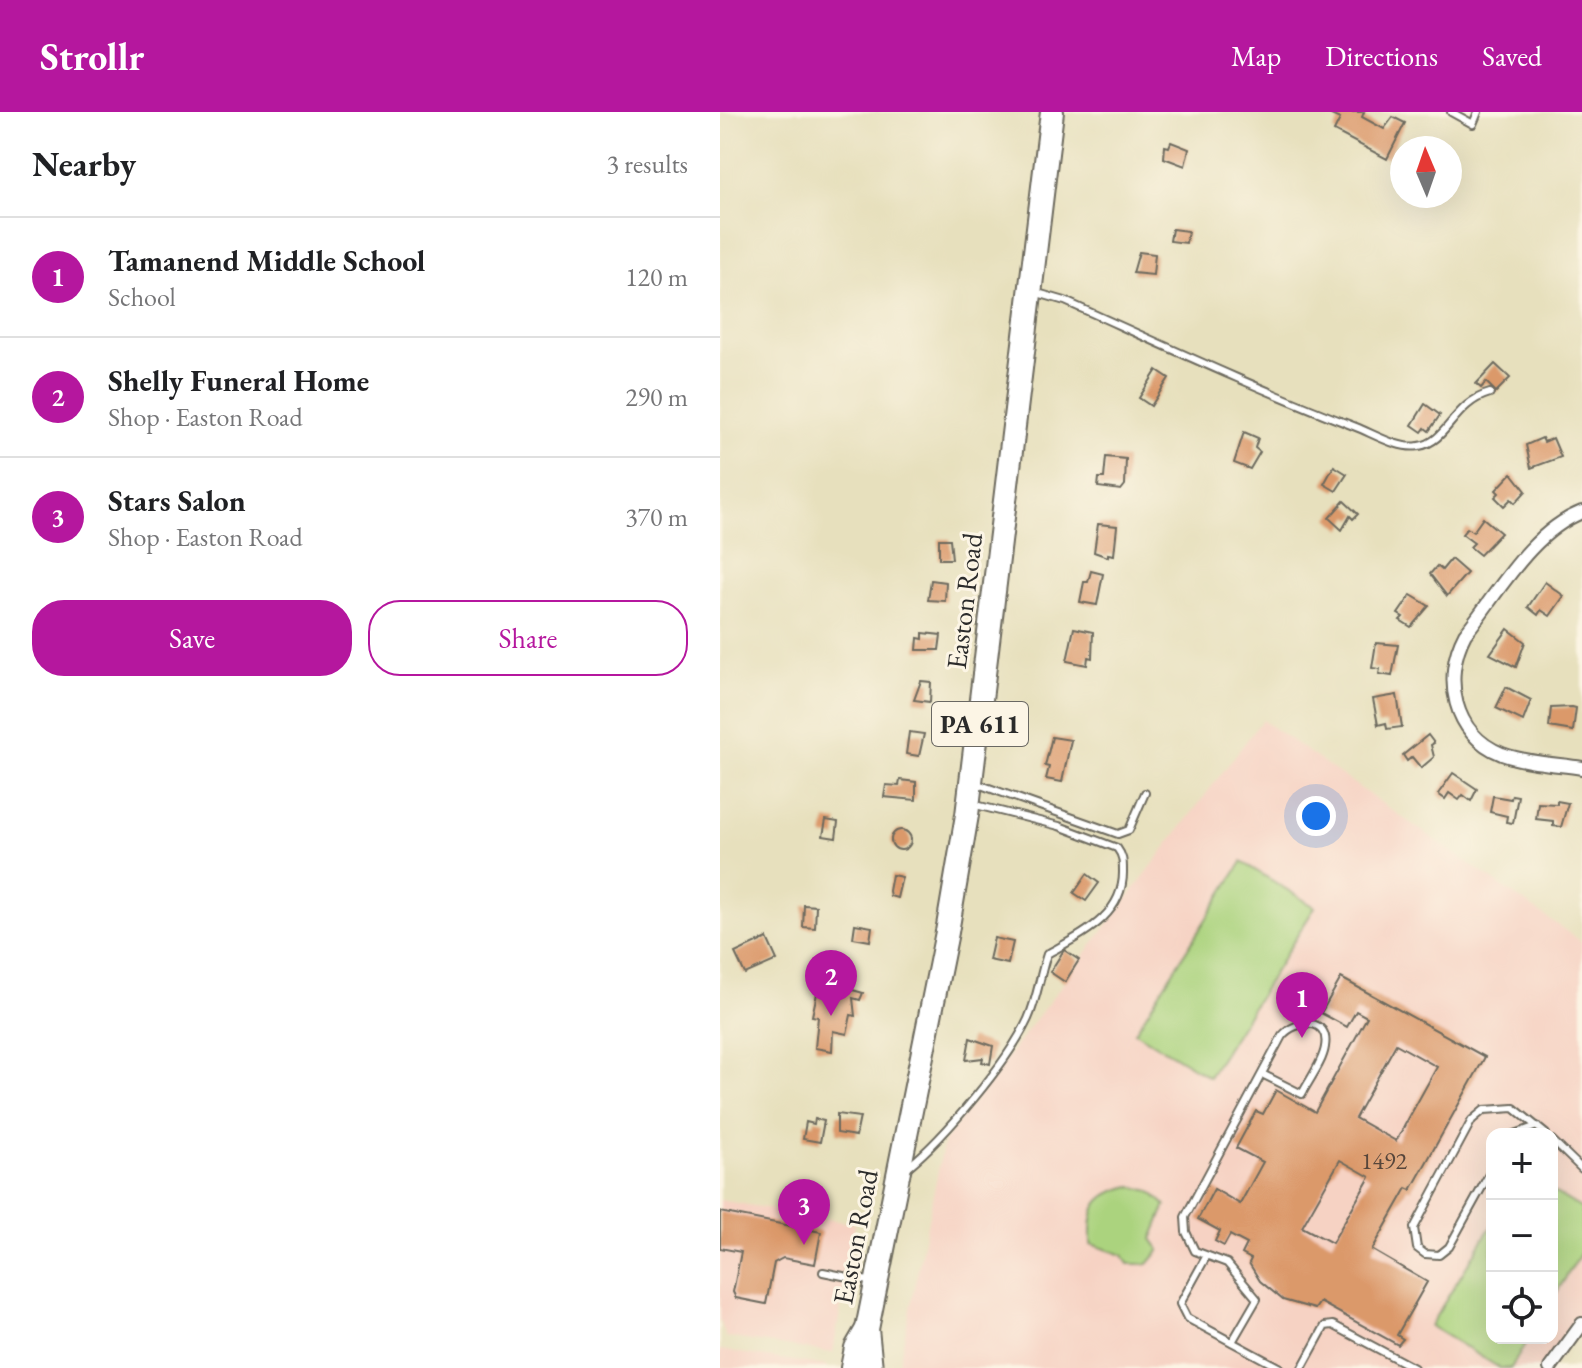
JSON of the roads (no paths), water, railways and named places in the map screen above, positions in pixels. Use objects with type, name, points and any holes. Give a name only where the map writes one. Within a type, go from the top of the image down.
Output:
[{"type":"highway","name":"Easton Road","points":[[871,1368],[867,1329],[947,932],[970,793],[1052,112]]},
{"type":"highway","name":"Easton Road","points":[[852,1368],[856,1348],[867,1329]]},
{"type":"street","points":[[1582,512],[1556,524],[1541,538],[1465,634],[1457,649],[1452,679],[1459,713],[1469,729],[1490,748],[1519,759],[1582,768]]},
{"type":"street","points":[[1550,1368],[1582,1324]]},
{"type":"lane","points":[[1451,112],[1473,124],[1478,112]]},
{"type":"lane","points":[[1030,291],[1065,301],[1320,413],[1405,446],[1423,446],[1435,440],[1464,404],[1490,393]]},
{"type":"lane","points":[[970,793],[1118,834],[1129,830],[1145,793]]},
{"type":"lane","points":[[898,1174],[927,1151],[997,1065],[1028,1019],[1047,954],[1085,933],[1117,905],[1123,887],[1123,855],[1117,848],[970,793]]},
{"type":"lane","points":[[1232,1342],[1257,1299],[1227,1263],[1195,1251],[1186,1232],[1185,1217],[1262,1074],[1290,1027],[1302,1022],[1313,1023],[1321,1030],[1325,1050],[1302,1094],[1262,1074]]},
{"type":"lane","points":[[1486,1180],[1449,1247],[1439,1255],[1425,1254],[1417,1248],[1414,1228],[1472,1120],[1484,1110],[1514,1108],[1539,1128]]},
{"type":"lane","points":[[1532,1128],[1537,1126]]},
{"type":"lane","points":[[1558,1146],[1582,1169]]},
{"type":"lane","points":[[1206,1257],[1180,1304],[1180,1310],[1187,1318],[1280,1368]]},
{"type":"lane","points":[[823,1272],[876,1282]]},
{"type":"lane","points":[[1302,1368],[1325,1326],[1333,1325],[1414,1368]]},
{"type":"place","name":"Shelly Funeral Home","points":[[831,1016]]},
{"type":"place","name":"Tamanend Middle School","points":[[1302,1038]]},
{"type":"place","name":"Stars Salon","points":[[804,1245]]}]
